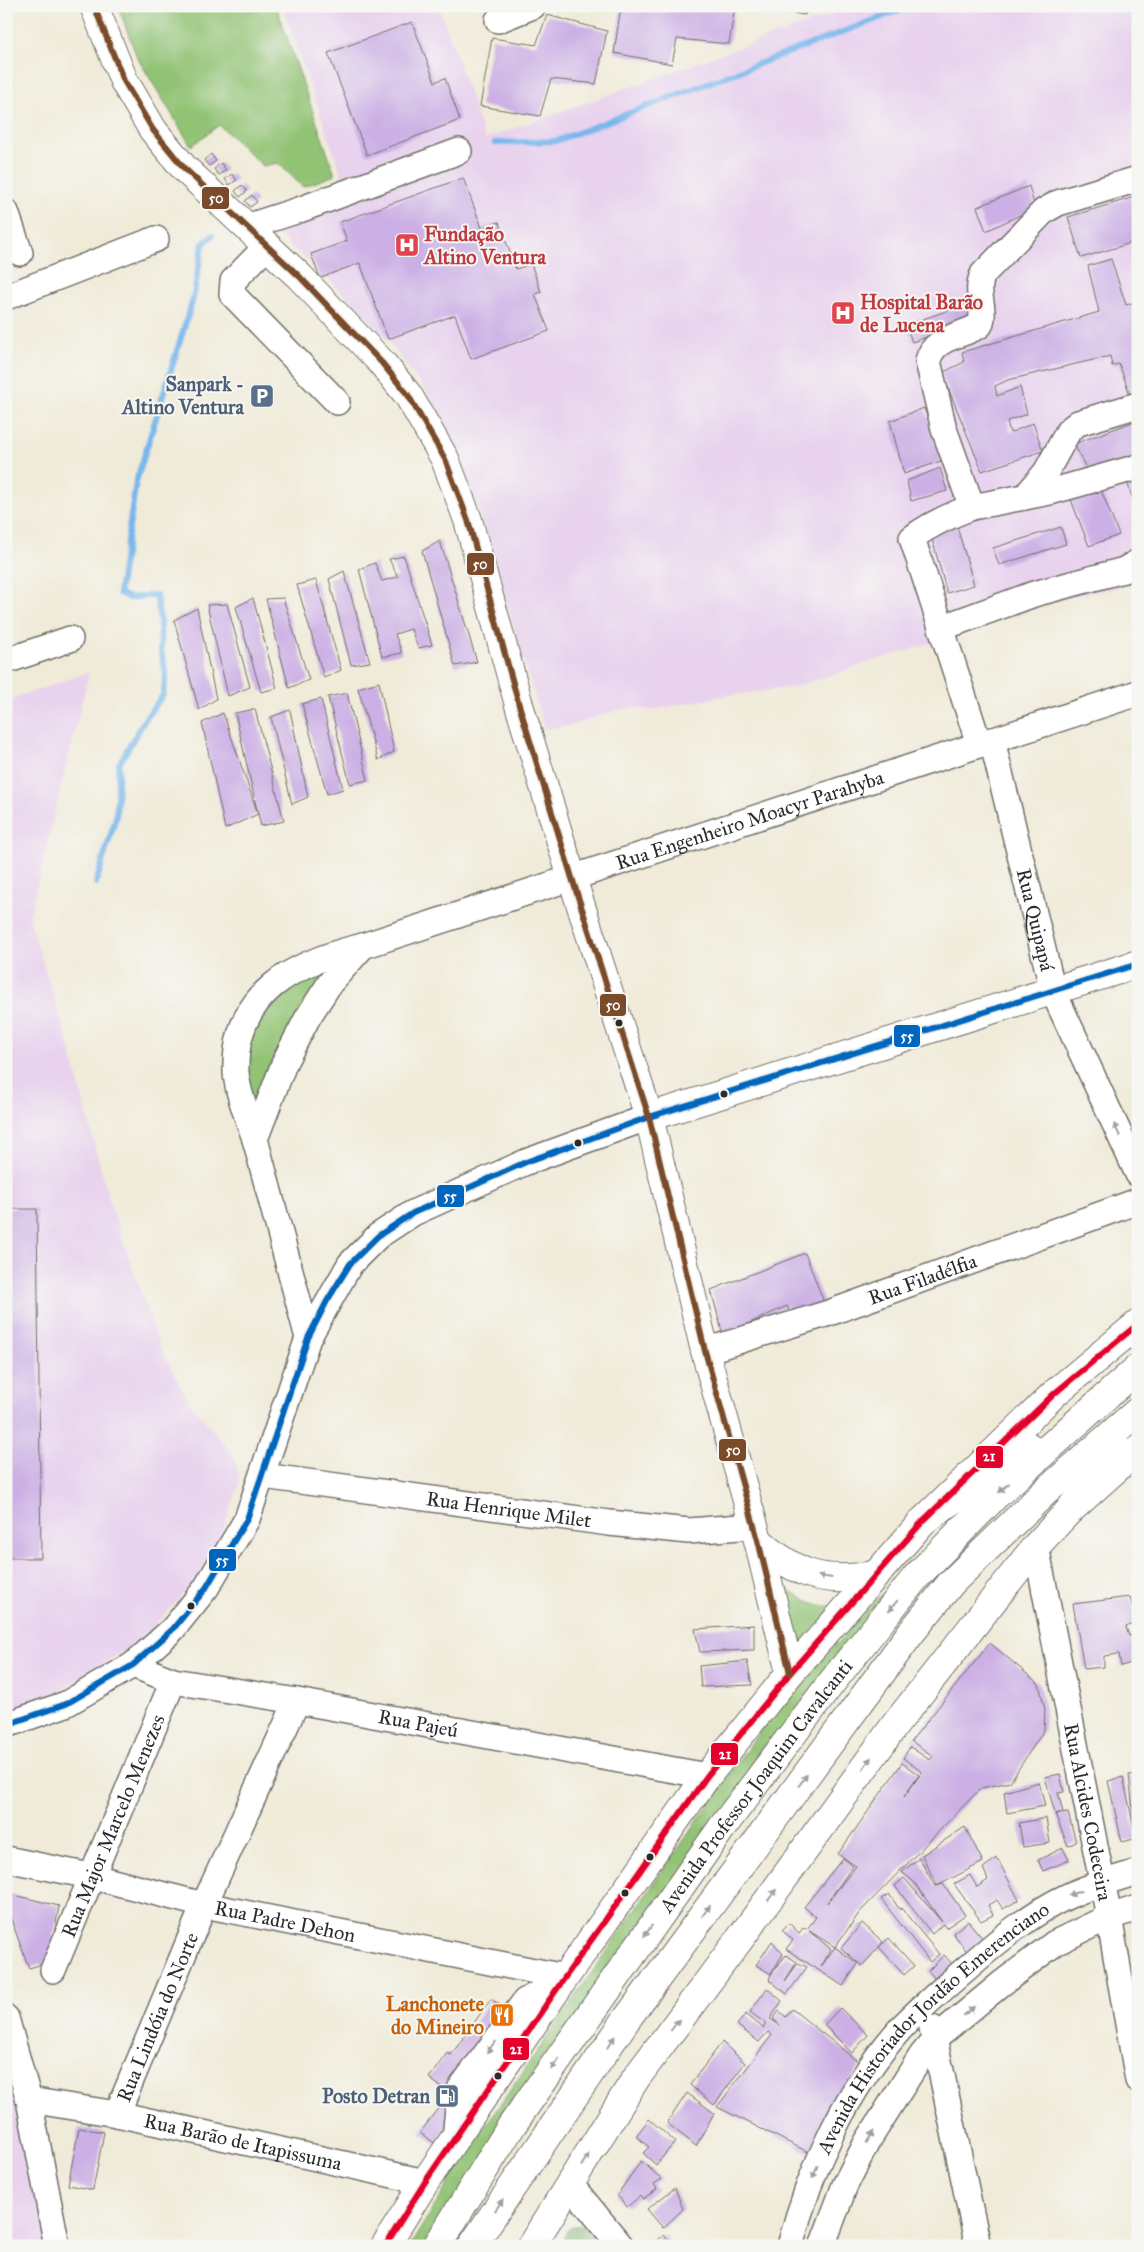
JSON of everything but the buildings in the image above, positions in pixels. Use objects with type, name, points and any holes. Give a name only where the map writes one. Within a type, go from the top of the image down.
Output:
[{"type":"main road","points":[[94,6],[124,81],[153,130],[184,168],[267,246],[382,363],[408,395],[445,459],[468,520],[520,705],[572,878],[649,1117],[705,1351],[756,1533],[790,1673]]},
{"type":"main road","points":[[649,1117],[1138,964]]},
{"type":"main road","name":"Avenida Professor Joaquim Cavalcanti","points":[[386,2246],[425,2182],[564,1978],[707,1776],[790,1673],[923,1520],[1055,1393],[1138,1324]]},
{"type":"main road","points":[[923,1520],[1135,1371]]},
{"type":"main road","name":"Avenida Professor Joaquim Cavalcanti","points":[[437,2246],[512,2125],[720,1829],[832,1682],[922,1570],[996,1495],[1135,1371]]},
{"type":"main road","points":[[1069,1511],[1138,1411]]},
{"type":"main road","name":"Avenida Professor Joaquim Cavalcanti","points":[[472,2246],[626,2020],[910,1634],[951,1583],[1045,1492],[1138,1411]]},
{"type":"main road","points":[[531,2246],[636,2078],[745,1932],[894,1725],[1036,1546],[1069,1511],[1138,1449]]},
{"type":"main road","points":[[756,1533],[776,1558],[807,1573],[823,1578],[848,1579],[874,1575]]},
{"type":"street","points":[[498,20],[533,6]]},
{"type":"street","points":[[246,227],[299,210],[459,150]]},
{"type":"street","points":[[1138,179],[1058,203],[1044,211],[983,274],[978,287],[983,319],[980,325],[937,344],[930,353],[928,361],[944,429],[972,507],[1050,492],[1138,467]]},
{"type":"street","points":[[6,212],[20,253]]},
{"type":"street","points":[[6,297],[156,239]]},
{"type":"street","points":[[267,246],[233,280],[232,294],[337,402]]},
{"type":"street","points":[[1025,497],[1046,472],[1069,430],[1078,422],[1138,405]]},
{"type":"street","name":"Rua Quipapá","points":[[972,507],[951,515],[922,530],[912,538],[941,628],[985,742],[1053,992],[1138,1174]]},
{"type":"street","points":[[941,628],[1034,594],[1124,570],[1138,562]]},
{"type":"street","points":[[6,660],[70,639]]},
{"type":"street","name":"Rua Engenheiro Moacyr Parahyba","points":[[308,1338],[236,1074],[237,1047],[244,1022],[259,997],[278,980],[302,966],[336,953],[363,946],[1138,693]]},
{"type":"street","name":"Rua Engenheiro Moacyr Parahyba","points":[[255,1139],[285,1061],[308,1017],[330,982],[363,946]]},
{"type":"street","points":[[6,1725],[66,1704],[133,1665],[173,1629],[206,1588],[247,1519],[308,1338],[350,1264],[378,1236],[413,1213],[526,1162],[649,1117]]},
{"type":"street","name":"Rua Filadélfia","points":[[705,1351],[829,1314],[1138,1201]]},
{"type":"street","name":"Rua Henrique Milet","points":[[263,1476],[609,1523],[689,1531],[756,1533]]},
{"type":"street","name":"Rua Alcides Codeceira","points":[[1036,1546],[1109,1917],[1138,2080]]},
{"type":"street","name":"Rua Pajeú","points":[[133,1665],[172,1681],[297,1701],[707,1776]]},
{"type":"street","name":"Rua Major Marcelo Menezes","points":[[53,1970],[90,1876],[172,1681]]},
{"type":"street","name":"Rua Lindóia do Norte","points":[[117,2114],[204,1904],[297,1701]]},
{"type":"street","name":"Rua Padre Dehon","points":[[6,1859],[90,1876],[204,1904],[564,1978]]},
{"type":"street","name":"Avenida Historiador Jordão Emerenciano","points":[[790,2246],[816,2170],[840,2115],[872,2065],[924,2004],[999,1939],[1030,1918],[1066,1897],[1138,1872]]},
{"type":"street","name":"Avenida Historiador Jordão Emerenciano","points":[[822,2246],[844,2185],[867,2142],[922,2055],[936,2038],[1001,1984],[1055,1943],[1109,1917],[1138,1908]]},
{"type":"street","points":[[924,2004],[936,2038],[978,2246]]},
{"type":"street","points":[[6,2018],[29,2100],[56,2246]]},
{"type":"street","name":"Rua Barão de Itapissuma","points":[[29,2100],[117,2114],[425,2182]]},
{"type":"street","points":[[570,2184],[621,2246]]},
{"type":"shaded area","name":"Hospital Barão de Lucena","points":[[282,6],[439,6],[485,139],[855,6],[1138,6],[1138,584],[1074,596],[795,687],[723,696],[653,710],[633,708],[614,711],[575,724],[545,730],[483,526],[454,441],[426,391],[388,340],[327,277],[253,213],[344,181]]},
{"type":"shaded area","points":[[89,672],[29,918],[70,1049],[109,1201],[160,1347],[190,1403],[234,1456],[240,1482],[222,1533],[198,1578],[153,1627],[127,1649],[58,1693],[6,1715],[6,701]]},
{"type":"shaded area","points":[[6,2038],[50,2246],[6,2246]]},
{"type":"green space","points":[[118,6],[276,6],[335,175],[303,187],[278,163],[263,166],[219,125],[191,146],[137,57]]},
{"type":"green space","points":[[339,965],[253,1119],[240,1095],[252,1018],[273,997],[310,973]]},
{"type":"green space","points":[[910,1564],[428,2246],[410,2246],[472,2145],[771,1715]]},
{"type":"green space","points":[[769,1574],[799,1596],[815,1604],[835,1607],[794,1648]]},
{"type":"green space","points":[[598,2224],[616,2246],[562,2246],[567,2233],[574,2226]]},
{"type":"waterway","points":[[495,143],[556,141],[911,6]]},
{"type":"waterway","points":[[96,883],[116,817],[119,764],[145,719],[163,695],[166,675],[161,652],[160,621],[156,595],[129,598],[119,593],[136,482],[193,299],[203,244],[212,236]]},
{"type":"transit line","name":"50","points":[[94,6],[124,81],[153,130],[184,168],[299,276],[382,363],[408,395],[445,459],[468,520],[519,705],[572,878],[649,1117],[705,1351],[758,1540],[790,1673]]},
{"type":"transit line","name":"55","points":[[6,1725],[66,1704],[133,1665],[173,1629],[206,1588],[247,1519],[308,1338],[327,1301],[350,1264],[378,1236],[413,1213],[526,1162],[649,1117],[1138,964]]},
{"type":"transit line","name":"21","points":[[385,2246],[425,2182],[563,1980],[707,1776],[790,1673],[923,1521],[1055,1393],[1138,1324]]},
{"type":"place","name":"Fundação Altino Ventura","points":[[407,245]]},
{"type":"place","name":"Hospital Barão de Lucena","points":[[843,313]]},
{"type":"place","name":"Sanpark - Altino Ventura","points":[[262,396]]},
{"type":"place","name":"Lanchonete do Mineiro","points":[[502,2015]]},
{"type":"place","name":"Posto Detran","points":[[447,2096]]}]
